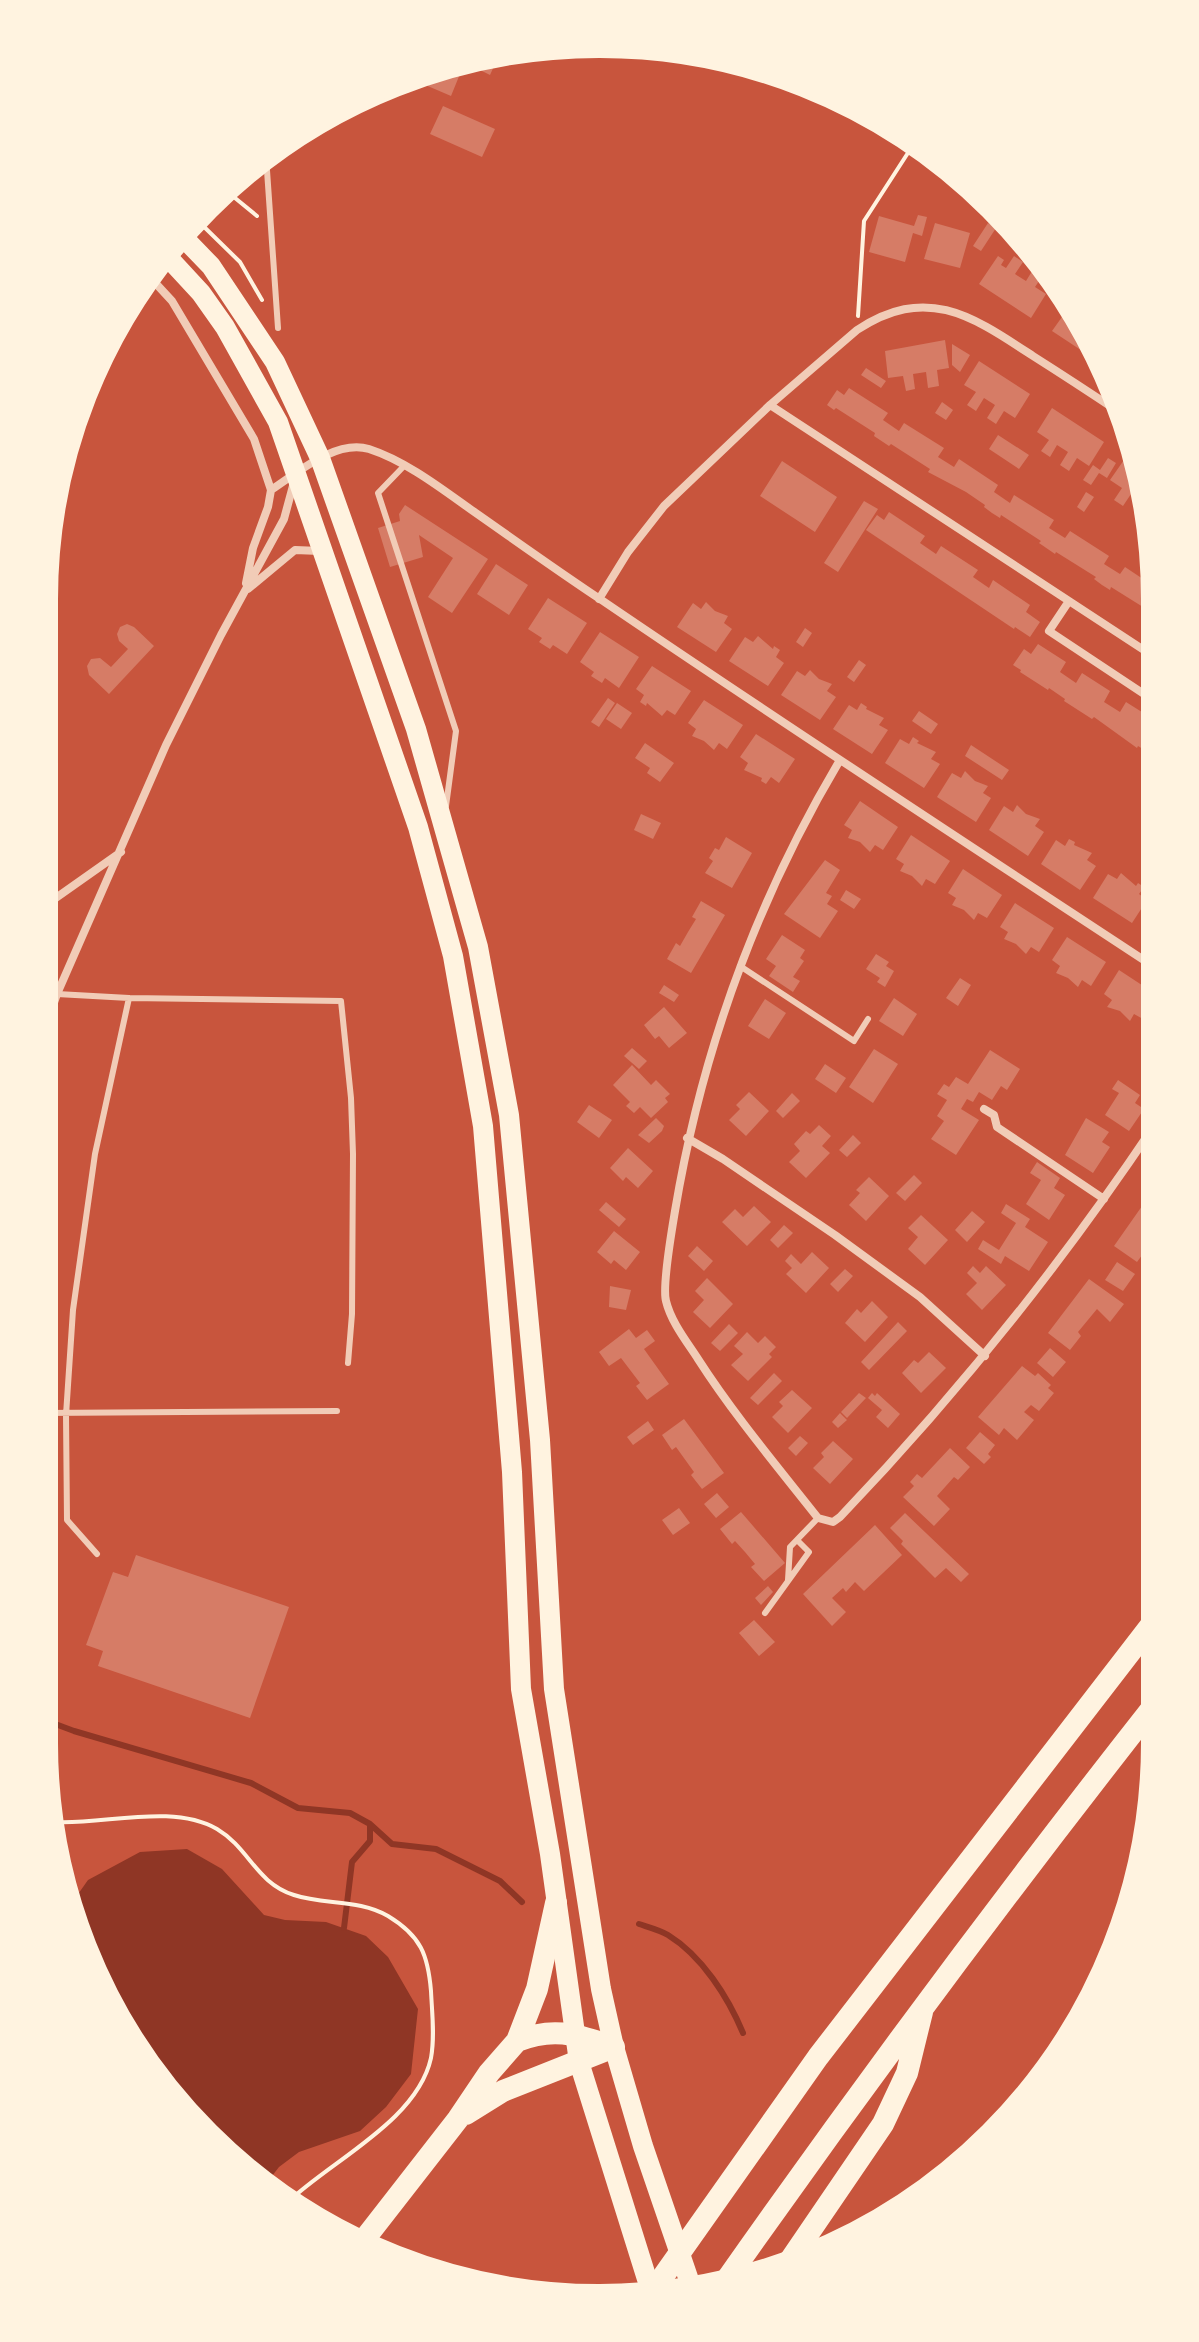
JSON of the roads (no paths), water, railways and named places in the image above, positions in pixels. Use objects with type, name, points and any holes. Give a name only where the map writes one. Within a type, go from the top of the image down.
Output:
[{"type":"highway","points":[[660,2282],[818,2057],[1143,1636]]},
{"type":"highway","points":[[735,2268],[924,2003],[1143,1719]]},
{"type":"highway","points":[[368,2234],[458,2119],[489,2073],[517,2041],[537,1989],[556,1903]]},
{"type":"highway","points":[[798,2248],[883,2124],[907,2073],[924,2003]]},
{"type":"highway","points":[[517,2041],[536,2033],[555,2031],[614,2047]]},
{"type":"highway","points":[[458,2119],[503,2091],[614,2047]]},
{"type":"main road","points":[[189,243],[211,266],[275,362],[320,458],[416,729],[478,947],[509,1115],[540,1440],[554,1689],[601,1989],[614,2047],[643,2146],[688,2278]]},
{"type":"main road","points":[[173,263],[201,293],[225,327],[278,422],[418,827],[456,971],[483,1126],[512,1472],[521,1689],[579,2062],[647,2284]]},
{"type":"street","points":[[157,285],[172,301],[254,439],[271,490],[253,548],[244,592]]},
{"type":"street","points":[[599,599],[628,552],[664,506],[770,405],[874,318],[921,307],[949,310],[980,321],[1106,404]]},
{"type":"street","points":[[770,405],[1143,649]]},
{"type":"street","points":[[271,490],[320,458],[348,448],[369,449],[404,466],[840,760],[1143,959]]},
{"type":"street","points":[[56,997],[166,745],[284,519],[296,474]]},
{"type":"street","points":[[244,592],[295,550],[323,551]]},
{"type":"street","points":[[1069,601],[1049,631],[1143,693]]},
{"type":"street","points":[[840,760],[801,825],[740,966],[718,1029],[687,1138],[671,1236],[665,1300],[682,1335],[724,1400],[818,1518],[833,1522],[840,1517],[914,1440],[985,1356],[1104,1199],[1143,1142]]},
{"type":"street","points":[[56,898],[121,852]]},
{"type":"street","points":[[984,1109],[994,1115],[997,1127],[1104,1199]]},
{"type":"street","points":[[687,1138],[735,1167],[884,1270],[920,1297],[985,1356]]},
{"type":"lane","points":[[267,170],[278,328]]},
{"type":"lane","points":[[404,466],[378,493],[456,731],[442,826]]},
{"type":"lane","points":[[740,966],[854,1041],[868,1019]]},
{"type":"lane","points":[[57,994],[341,1001],[353,1154],[352,1314],[348,1363]]},
{"type":"lane","points":[[97,1554],[67,1520],[66,1415],[73,1310],[95,1154],[129,998]]},
{"type":"lane","points":[[56,1414],[337,1411]]},
{"type":"lane","points":[[788,1584],[790,1547],[818,1518]]},
{"type":"lane","points":[[765,1613],[809,1552],[797,1540]]},
{"type":"waterway","points":[[56,1724],[251,1783],[298,1808],[350,1813],[370,1824],[370,1841],[352,1862],[344,1928]]},
{"type":"waterway","points":[[370,1824],[392,1844],[436,1849],[500,1881],[522,1902]]},
{"type":"waterway","points":[[639,1924],[668,1935],[692,1954],[722,1992],[743,2033]]}]
